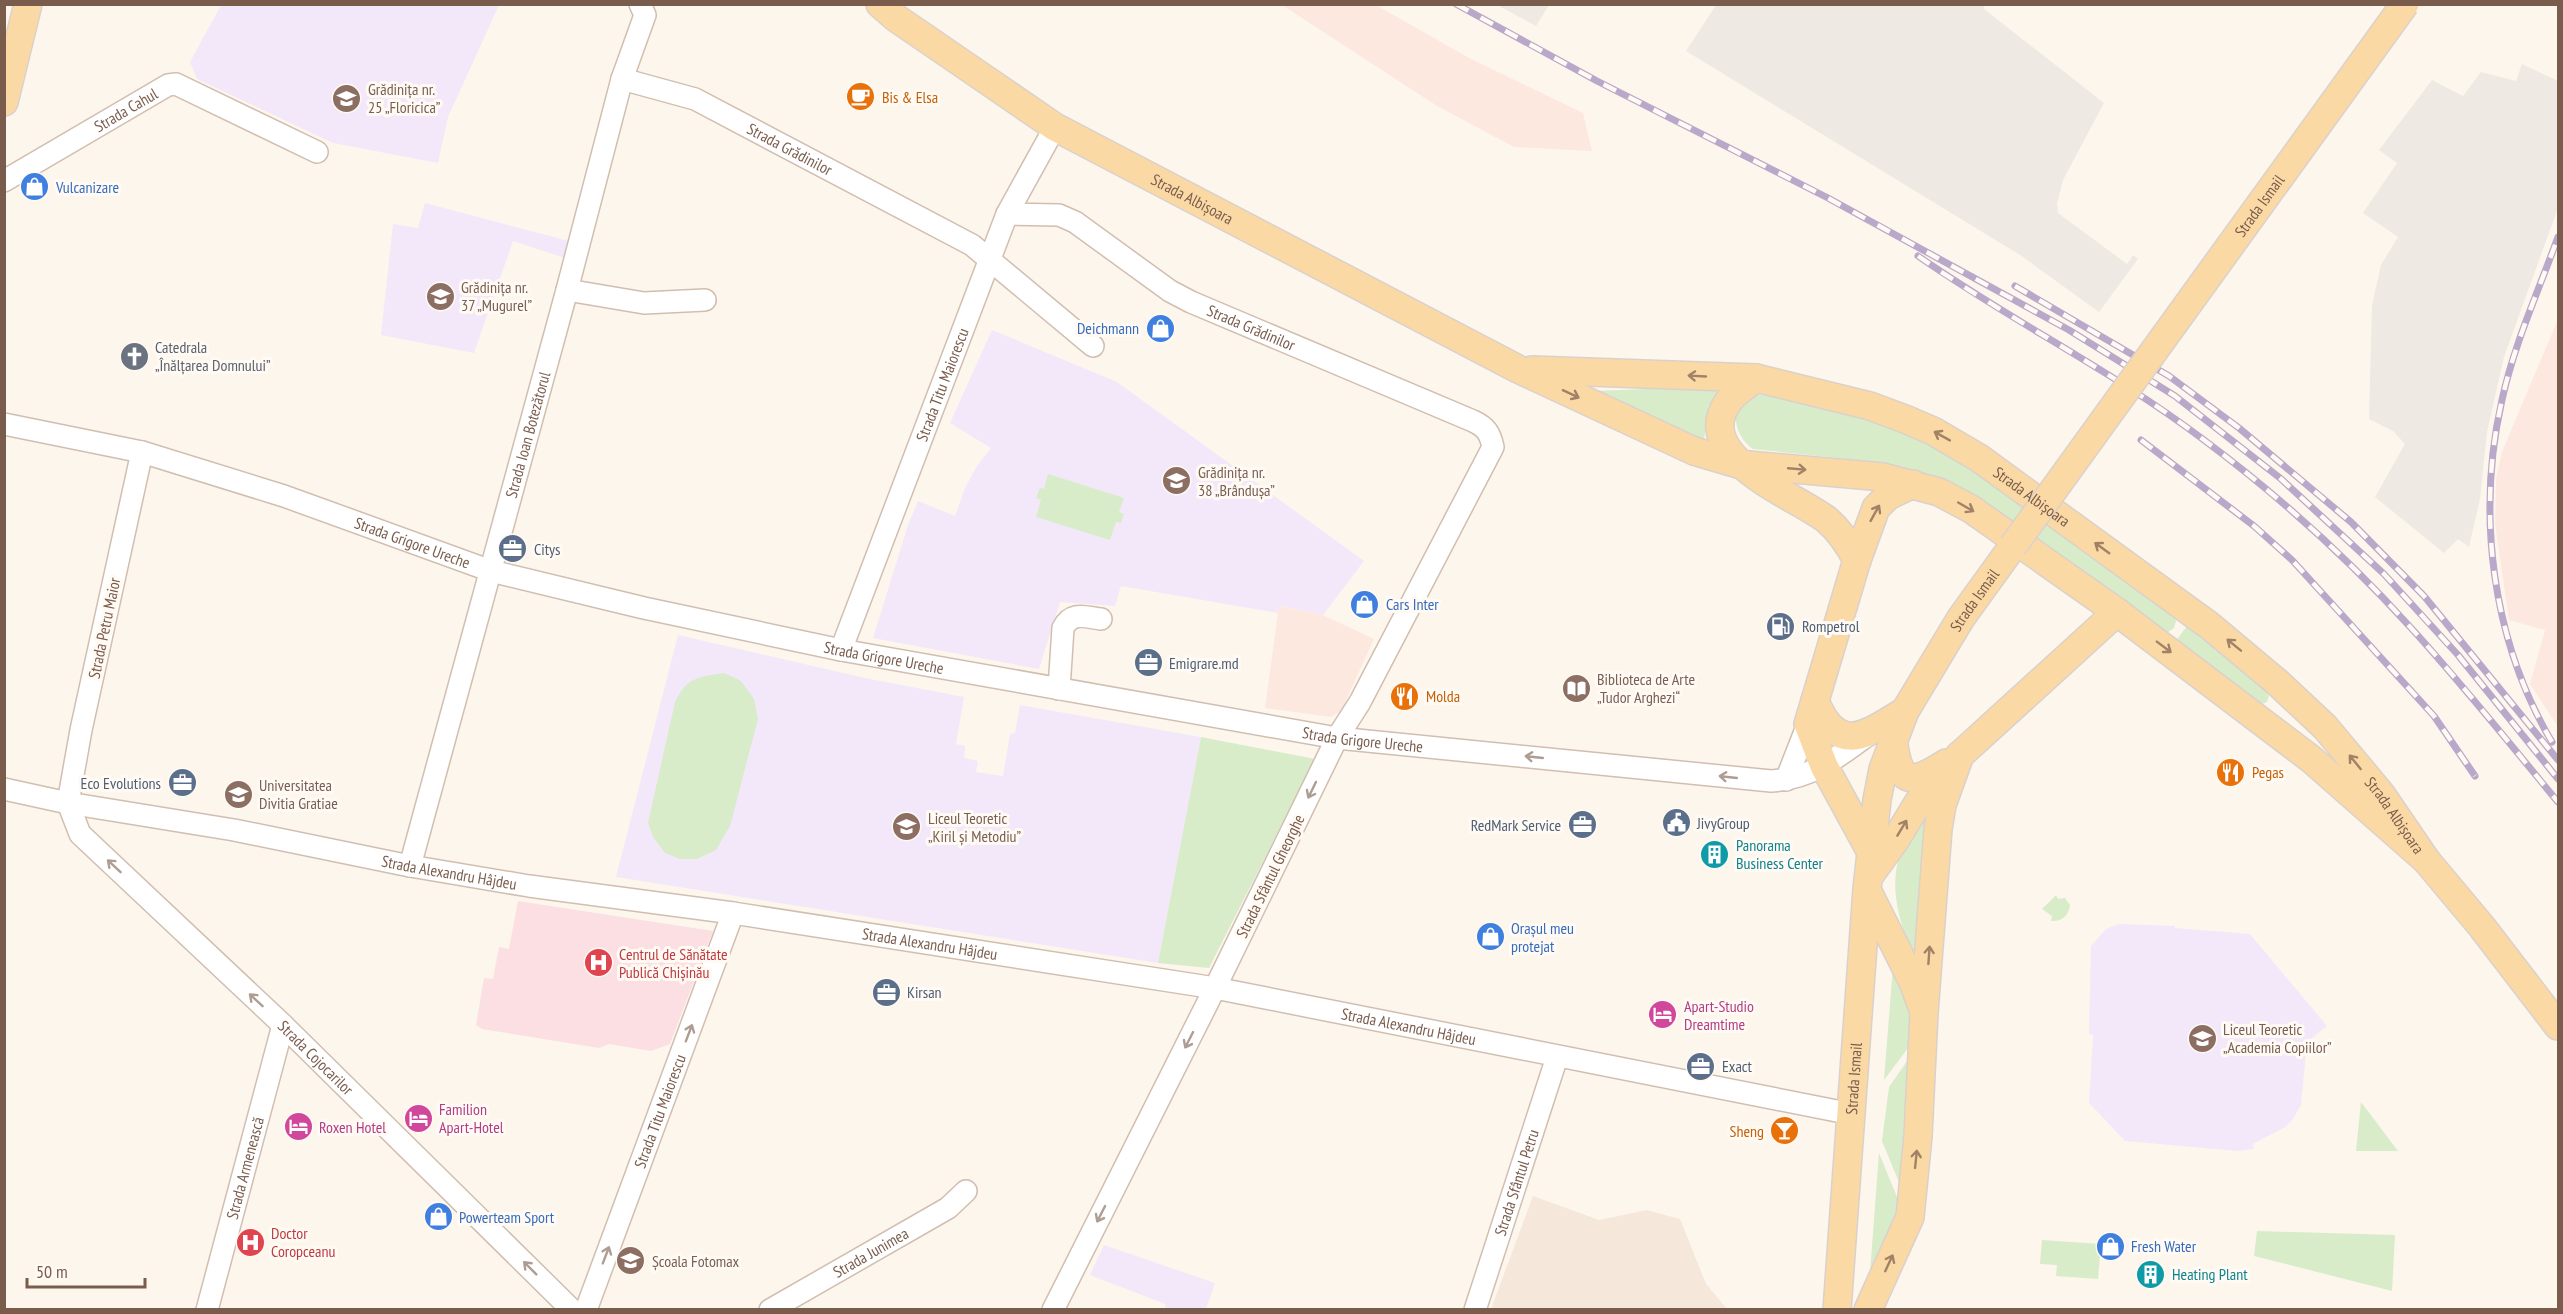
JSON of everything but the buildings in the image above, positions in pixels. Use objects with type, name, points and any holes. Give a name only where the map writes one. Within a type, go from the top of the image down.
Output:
[{"type":"main road","points":[[4,102],[28,4]]},
{"type":"main road","name":"Strada Albișoara","points":[[880,4],[896,18],[1055,127],[1518,369],[1694,451],[1738,464],[1872,476],[1912,484],[1939,492],[1971,509],[2117,612],[2256,716],[2341,783],[2426,860]]},
{"type":"main road","name":"Strada Ismail","points":[[1837,1310],[1869,872],[1882,776],[1881,737],[1905,711],[1961,618],[2405,4]]},
{"type":"main road","name":"Strada Albișoara","points":[[1518,369],[1756,378],[1870,406],[1905,419],[1958,445],[1989,465],[2210,626],[2278,683],[2325,727],[2354,759],[2426,860],[2482,927],[2559,1026]]},
{"type":"main road","points":[[1756,378],[1729,400],[1722,413],[1719,427],[1722,441],[1738,464],[1827,520],[1840,533],[1857,560]]},
{"type":"main road","points":[[1912,484],[1893,493],[1876,508],[1857,560],[1811,713],[1824,766],[1869,872],[1924,1013]]},
{"type":"main road","points":[[1869,872],[1896,839],[1917,803],[1960,755],[2117,612]]},
{"type":"main road","points":[[2256,716],[2266,715],[2277,706],[2281,692],[2278,683]]},
{"type":"main road","points":[[1811,713],[1835,733],[1846,736],[1881,737],[1901,772],[1915,779],[1926,776],[1960,755]]},
{"type":"main road","points":[[1868,1310],[1910,1217],[1924,1062],[1924,1013],[1938,829],[1942,805],[1960,755]]},
{"type":"street","name":"Strada Ioan Botezătorul","points":[[410,866],[622,79],[645,15],[640,4]]},
{"type":"street","name":"Strada Grădinilor","points":[[622,79],[695,99],[972,245],[1093,346]]},
{"type":"street","name":"Strada Cahul","points":[[4,181],[168,85],[176,84],[317,152]]},
{"type":"street","name":"Strada Titu Maiorescu","points":[[842,650],[1007,214],[1055,127]]},
{"type":"street","name":"Strada Grădinilor","points":[[1007,214],[1059,215],[1075,222],[1170,291],[1191,302],[1484,426],[1491,435],[1493,447]]},
{"type":"street","points":[[567,290],[644,303],[705,300]]},
{"type":"street","name":"Strada Grigore Ureche","points":[[4,424],[142,452],[284,496],[491,571],[644,608],[842,650],[1338,738],[1755,780],[1786,780],[1798,778],[1881,737]]},
{"type":"street","name":"Strada Sfântul Gheorghe","points":[[1053,1310],[1338,738],[1360,702],[1493,447]]},
{"type":"street","name":"Strada Petru Maior","points":[[68,803],[81,730],[142,452]]},
{"type":"street","points":[[1059,689],[1063,628],[1068,619],[1075,615],[1101,619]]},
{"type":"street","points":[[1786,780],[1811,713]]},
{"type":"street","name":"Strada Alexandru Hâjdeu","points":[[4,789],[68,803],[234,830],[410,866],[529,886],[734,913],[1215,988],[1852,1114]]},
{"type":"street","name":"Strada Cojocarilor","points":[[68,803],[80,834],[283,1025],[572,1310]]},
{"type":"street","name":"Strada Titu Maiorescu","points":[[586,1310],[734,913]]},
{"type":"street","name":"Strada Armenească","points":[[207,1310],[283,1025]]},
{"type":"street","name":"Strada Sfântul Petru","points":[[1475,1310],[1557,1057]]},
{"type":"street","name":"Strada Junimea","points":[[770,1310],[948,1208],[966,1191]]},
{"type":"shaded area","name":"Grădinița nr. 25 „Floricica”","points":[[221,5],[499,5],[448,117],[438,163],[333,143],[197,79],[190,62]]},
{"type":"shaded area","points":[[1282,5],[1376,5],[1471,59],[1583,113],[1592,151],[1514,147],[1437,106]]},
{"type":"shaded area","points":[[1497,5],[1549,5],[1536,26]]},
{"type":"shaded area","points":[[1716,5],[1984,6],[1984,9],[2104,103],[2063,180],[2057,204],[2058,213],[2127,264],[2133,255],[2138,259],[2099,312],[2020,255],[1686,51]]},
{"type":"shaded area","points":[[2522,64],[2558,81],[2558,208],[2504,357],[2487,432],[2480,499],[2469,547],[2458,539],[2444,553],[2375,497],[2405,444],[2393,431],[2369,419],[2372,305],[2381,265],[2398,237],[2363,213],[2397,163],[2379,150],[2432,80],[2463,96],[2481,72],[2516,81]]},
{"type":"shaded area","name":"Grădinița nr. 37 „Mugurel”","points":[[425,203],[569,241],[565,258],[513,241],[474,353],[381,335],[393,224],[418,228]]},
{"type":"shaded area","points":[[2558,319],[2558,727],[2530,684],[2545,630],[2509,620],[2495,524],[2496,479],[2502,452]]},
{"type":"shaded area","points":[[992,330],[1117,382],[1364,561],[1323,615],[1280,606],[1278,613],[1121,586],[1115,606],[1060,602],[1039,669],[873,638],[908,525],[918,501],[955,516],[965,488],[977,466],[991,448],[950,423]]},
{"type":"shaded area","points":[[1279,606],[1323,615],[1374,639],[1341,711],[1331,717],[1265,708]]},
{"type":"shaded area","name":"Liceul Teoretic „Kiril și Metodiu”","points":[[678,635],[865,678],[964,697],[956,744],[965,746],[964,758],[978,761],[976,772],[1003,776],[1010,734],[1015,733],[1020,705],[1201,737],[1158,963],[616,877]]},
{"type":"shaded area","name":"Centrul de Sănătate Publică Chișinău","points":[[518,901],[713,931],[670,1044],[651,1051],[609,1044],[599,1048],[482,1029],[476,1025],[484,978],[493,979],[499,947],[509,949]]},
{"type":"shaded area","name":"Liceul Teoretic „Academia Copiilor”","points":[[2119,924],[2175,926],[2175,928],[2250,934],[2327,1026],[2307,1042],[2301,1105],[2293,1119],[2285,1127],[2253,1144],[2254,1149],[2238,1151],[2125,1141],[2089,1103],[2093,1035],[2089,1034],[2091,946],[2106,929]]},
{"type":"shaded area","points":[[1533,1196],[1599,1220],[1647,1210],[1680,1219],[1706,1284],[1727,1309],[1491,1309]]},
{"type":"shaded area","points":[[1104,1245],[1215,1283],[1206,1309],[1165,1309],[1165,1304],[1090,1275]]},
{"type":"green space","points":[[1721,386],[1708,407],[1704,441],[1593,391]]},
{"type":"green space","points":[[1764,394],[1849,411],[1878,421],[1931,446],[1982,477],[2173,616],[2176,621],[2174,628],[2167,633],[1919,473],[1886,463],[1753,449],[1738,430],[1736,415],[1738,408],[1751,396]]},
{"type":"green space","points":[[1048,474],[1124,498],[1119,512],[1124,514],[1121,523],[1116,522],[1110,540],[1036,517],[1041,500],[1036,498],[1040,488],[1044,489]]},
{"type":"green space","points":[[2187,626],[2263,688],[2269,696],[2267,702],[2262,704],[2253,700],[2175,642]]},
{"type":"green space","points":[[724,673],[741,681],[754,699],[758,719],[730,826],[716,850],[697,859],[680,859],[665,853],[653,837],[648,823],[675,702],[684,687],[694,680]]},
{"type":"green space","points":[[1201,737],[1315,759],[1209,968],[1158,963]]},
{"type":"green space","points":[[1928,807],[1917,965],[1901,923],[1895,877],[1903,847]]},
{"type":"green space","points":[[2056,895],[2058,899],[2065,898],[2070,905],[2062,919],[2051,921],[2052,916],[2042,909]]},
{"type":"green space","points":[[1893,966],[1910,1011],[1914,1040],[1884,1080]]},
{"type":"green space","points":[[1912,1054],[1903,1192],[1882,1141],[1889,1087]]},
{"type":"green space","points":[[2361,1102],[2398,1151],[2356,1151]]},
{"type":"green space","points":[[1879,1153],[1901,1207],[1870,1273]]},
{"type":"green space","points":[[2257,1231],[2395,1235],[2392,1291],[2254,1256]]},
{"type":"green space","points":[[2042,1240],[2101,1244],[2098,1279],[2056,1276],[2057,1265],[2040,1264]]},
{"type":"railway","points":[[1456,4],[1597,81],[1828,198],[2069,330],[2175,396],[2280,478],[2384,574],[2458,655],[2558,779]]},
{"type":"railway","points":[[2552,742],[2515,662],[2503,619],[2495,576],[2490,487],[2494,443],[2507,379],[2558,237]]},
{"type":"railway","points":[[1918,256],[1953,280],[2134,391],[2232,461],[2286,506],[2338,553],[2412,629],[2558,802]]},
{"type":"railway","points":[[2015,286],[2169,376],[2239,428],[2351,522],[2424,596],[2558,760]]},
{"type":"railway","points":[[2141,440],[2254,526],[2292,560],[2434,716],[2475,776]]},
{"type":"place","name":"Bis & Elsa","points":[[861,97]]},
{"type":"place","name":"Grădinița nr. 25 „Floricica”","points":[[347,98]]},
{"type":"place","name":"Vulcanizare","points":[[35,187]]},
{"type":"place","name":"Grădinița nr. 37 „Mugurel”","points":[[440,296]]},
{"type":"place","name":"Deichmann","points":[[1160,328]]},
{"type":"place","name":"Catedrala „Înălțarea Domnului”","points":[[134,356]]},
{"type":"place","name":"Grădinița nr. 38 „Brândușa”","points":[[1177,481]]},
{"type":"place","name":"Citys","points":[[513,549]]},
{"type":"place","name":"Cars Inter","points":[[1365,604]]},
{"type":"place","name":"Rompetrol","points":[[1781,626]]},
{"type":"place","name":"Emigrare.md","points":[[1148,663]]},
{"type":"place","name":"Biblioteca de Arte „Tudor Arghezi“","points":[[1576,688]]},
{"type":"place","name":"Molda","points":[[1405,696]]},
{"type":"place","name":"Pegas","points":[[2231,772]]},
{"type":"place","name":"Eco Evolutions","points":[[182,783]]},
{"type":"place","name":"Universitatea Divitia Gratiae","points":[[238,794]]},
{"type":"place","name":"JivyGroup","points":[[1676,823]]},
{"type":"place","name":"RedMark Service","points":[[1582,825]]},
{"type":"place","name":"Liceul Teoretic „Kiril și Metodiu”","points":[[907,827]]},
{"type":"place","name":"Panorama Business Center","points":[[1715,854]]},
{"type":"place","name":"Orașul meu protejat","points":[[1490,937]]},
{"type":"place","name":"Centrul de Sănătate Publică Chișinău","points":[[598,963]]},
{"type":"place","name":"Kirsan","points":[[886,992]]},
{"type":"place","name":"Apart-Studio Dreamtime","points":[[1663,1015]]},
{"type":"place","name":"Liceul Teoretic „Academia Copiilor”","points":[[2202,1038]]},
{"type":"place","name":"Exact","points":[[1701,1066]]},
{"type":"place","name":"Familion Apart-Hotel","points":[[418,1118]]},
{"type":"place","name":"Roxen Hotel","points":[[298,1127]]},
{"type":"place","name":"Sheng","points":[[1785,1131]]},
{"type":"place","name":"Powerteam Sport","points":[[438,1217]]},
{"type":"place","name":"Doctor Coropceanu","points":[[250,1242]]},
{"type":"place","name":"Fresh Water","points":[[2110,1246]]},
{"type":"place","name":"Școala Fotomax","points":[[631,1261]]},
{"type":"place","name":"Heating Plant","points":[[2151,1274]]}]
